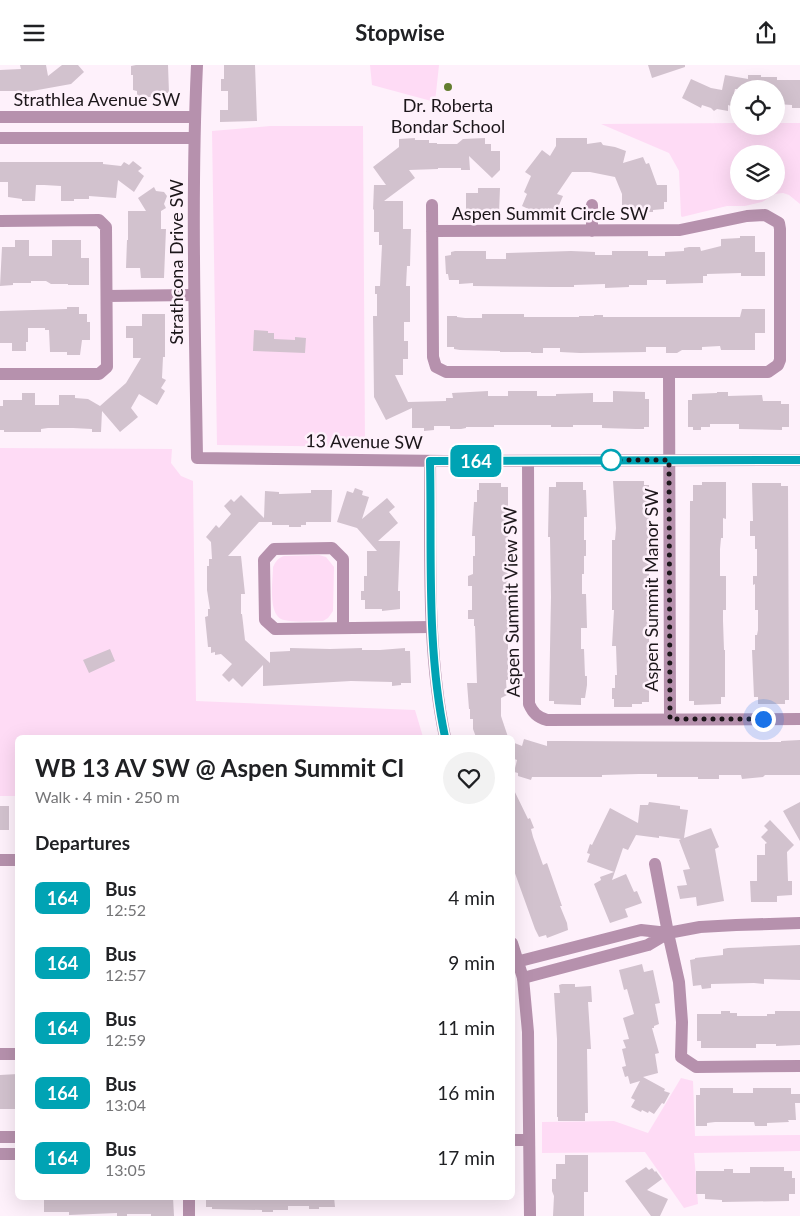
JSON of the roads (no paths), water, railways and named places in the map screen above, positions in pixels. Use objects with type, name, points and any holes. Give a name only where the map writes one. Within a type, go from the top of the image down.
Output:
[{"type":"street","name":"Strathcona Drive SW","points":[[197,65],[194,137],[194,295],[198,458]]},
{"type":"street","name":"Strathlea Avenue SW","points":[[0,117],[195,117]]},
{"type":"street","points":[[0,138],[194,137]]},
{"type":"street","points":[[432,205],[432,231]]},
{"type":"street","points":[[592,205],[592,231]]},
{"type":"street","name":"Aspen Summit Circle SW","points":[[747,215],[765,215],[779,223],[780,360],[778,365],[768,372],[446,372],[436,367],[433,357],[432,231],[680,230],[747,215]]},
{"type":"street","points":[[0,221],[99,221],[106,227],[107,296],[107,367],[99,374],[0,374]]},
{"type":"street","points":[[107,296],[194,295]]},
{"type":"street","points":[[668,373],[669,460]]},
{"type":"street","name":"13 Avenue SW","points":[[198,458],[430,461],[800,460]]},
{"type":"street","name":"Aspen Summit Manor SW","points":[[669,460],[670,719]]},
{"type":"street","points":[[430,461],[432,627],[438,706],[445,735]]},
{"type":"street","name":"Aspen Summit View SW","points":[[528,461],[529,704],[532,711],[539,718],[547,720],[800,719]]},
{"type":"street","points":[[343,628],[343,559],[332,548],[274,549],[264,560],[265,620],[275,629],[432,627]]},
{"type":"street","points":[[0,860],[15,860]]},
{"type":"street","points":[[656,864],[679,982],[682,1057],[696,1067],[800,1065]]},
{"type":"street","points":[[520,961],[641,930],[668,933],[727,925],[800,923]]},
{"type":"street","points":[[524,978],[648,945],[668,933]]},
{"type":"street","points":[[515,950],[524,978],[528,1032],[530,1216]]},
{"type":"street","points":[[0,1054],[15,1054]]},
{"type":"street","points":[[0,1137],[15,1137]]},
{"type":"street","points":[[515,1140],[529,1139]]},
{"type":"street","points":[[0,1154],[15,1154]]},
{"type":"street","points":[[189,1200],[190,1216]]},
{"type":"place","name":"Dr. Roberta Bondar School","points":[[448,87]]}]
